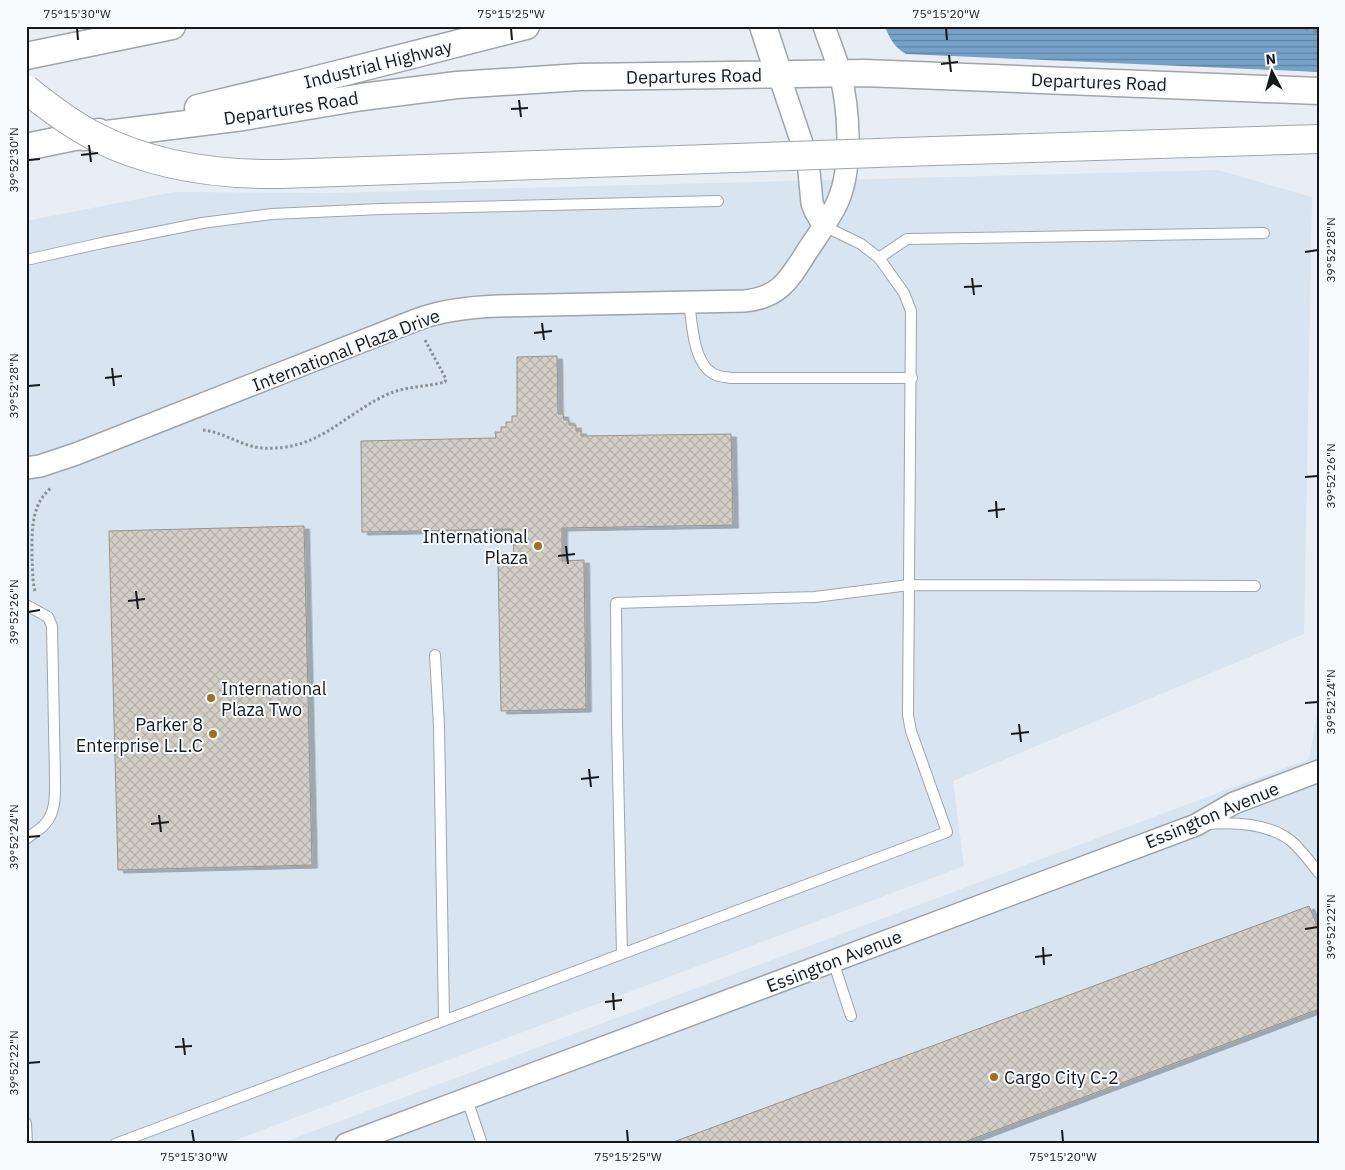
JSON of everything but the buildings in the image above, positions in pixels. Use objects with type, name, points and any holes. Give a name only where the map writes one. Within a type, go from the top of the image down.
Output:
[{"type":"highway","points":[[26,90],[69,121],[96,137],[122,149],[178,166],[234,173],[281,174],[1319,139]]},
{"type":"street","points":[[26,56],[172,26]]},
{"type":"street","name":"Industrial Highway","points":[[26,147],[73,138],[318,79],[526,26]]},
{"type":"street","points":[[763,26],[806,154],[812,203],[824,226]]},
{"type":"street","name":"International Plaza Drive","points":[[26,468],[58,461],[85,451],[436,313],[466,308],[498,306],[744,301],[767,297],[786,282],[824,226],[839,200],[846,165],[846,105],[840,74],[824,26]]},
{"type":"street","name":"Departures Road","points":[[73,138],[243,117],[362,97],[457,85],[580,77],[864,73],[1319,91]]},
{"type":"street","name":"Essington Avenue","points":[[346,1144],[1196,825],[1234,803],[1319,771]]},
{"type":"lane","points":[[26,260],[102,242],[194,225],[272,214],[343,210],[718,201]]},
{"type":"lane","points":[[115,1144],[947,832],[909,723],[907,706],[912,378],[912,322],[909,302],[878,258],[861,244],[824,226]]},
{"type":"lane","points":[[878,258],[907,239],[1264,233]]},
{"type":"lane","points":[[689,302],[694,340],[698,354],[710,372],[717,376],[732,378],[912,378]]},
{"type":"lane","points":[[622,954],[616,603],[815,596],[909,585],[1255,586]]},
{"type":"lane","points":[[26,605],[48,617],[52,626],[55,801],[51,816],[44,826],[26,839]]},
{"type":"lane","points":[[435,655],[439,726],[444,1020]]},
{"type":"lane","points":[[1196,825],[1246,824],[1278,833],[1291,841],[1319,872]]},
{"type":"lane","points":[[833,961],[851,1016]]},
{"type":"lane","points":[[467,1099],[482,1144]]},
{"type":"lane","points":[[26,1123],[27,1144]]},
{"type":"path","points":[[200,429],[215,431],[260,448],[305,443],[321,436],[388,394],[402,389],[445,382],[446,379],[423,337]]},
{"type":"path","points":[[39,598],[35,593],[33,579],[33,522],[38,504],[43,495],[56,485]]},
{"type":"shaded area","points":[[1218,170],[1312,197],[1304,634],[953,781],[964,866],[225,1144],[26,1144],[26,221],[174,192],[328,193]]},
{"type":"shaded area","points":[[1319,704],[1319,1144],[279,1144],[1309,759]]},
{"type":"water","points":[[885,26],[1319,26],[1319,72],[906,54],[893,42]]},
{"type":"railway","points":[[1299,26],[1319,32]]},
{"type":"place","name":"International Plaza","points":[[538,546]]},
{"type":"place","name":"International Plaza Two","points":[[211,698]]},
{"type":"place","name":"Parker 8 Enterprise L.L.C","points":[[213,734]]},
{"type":"place","name":"Cargo City C-2","points":[[994,1077]]}]
